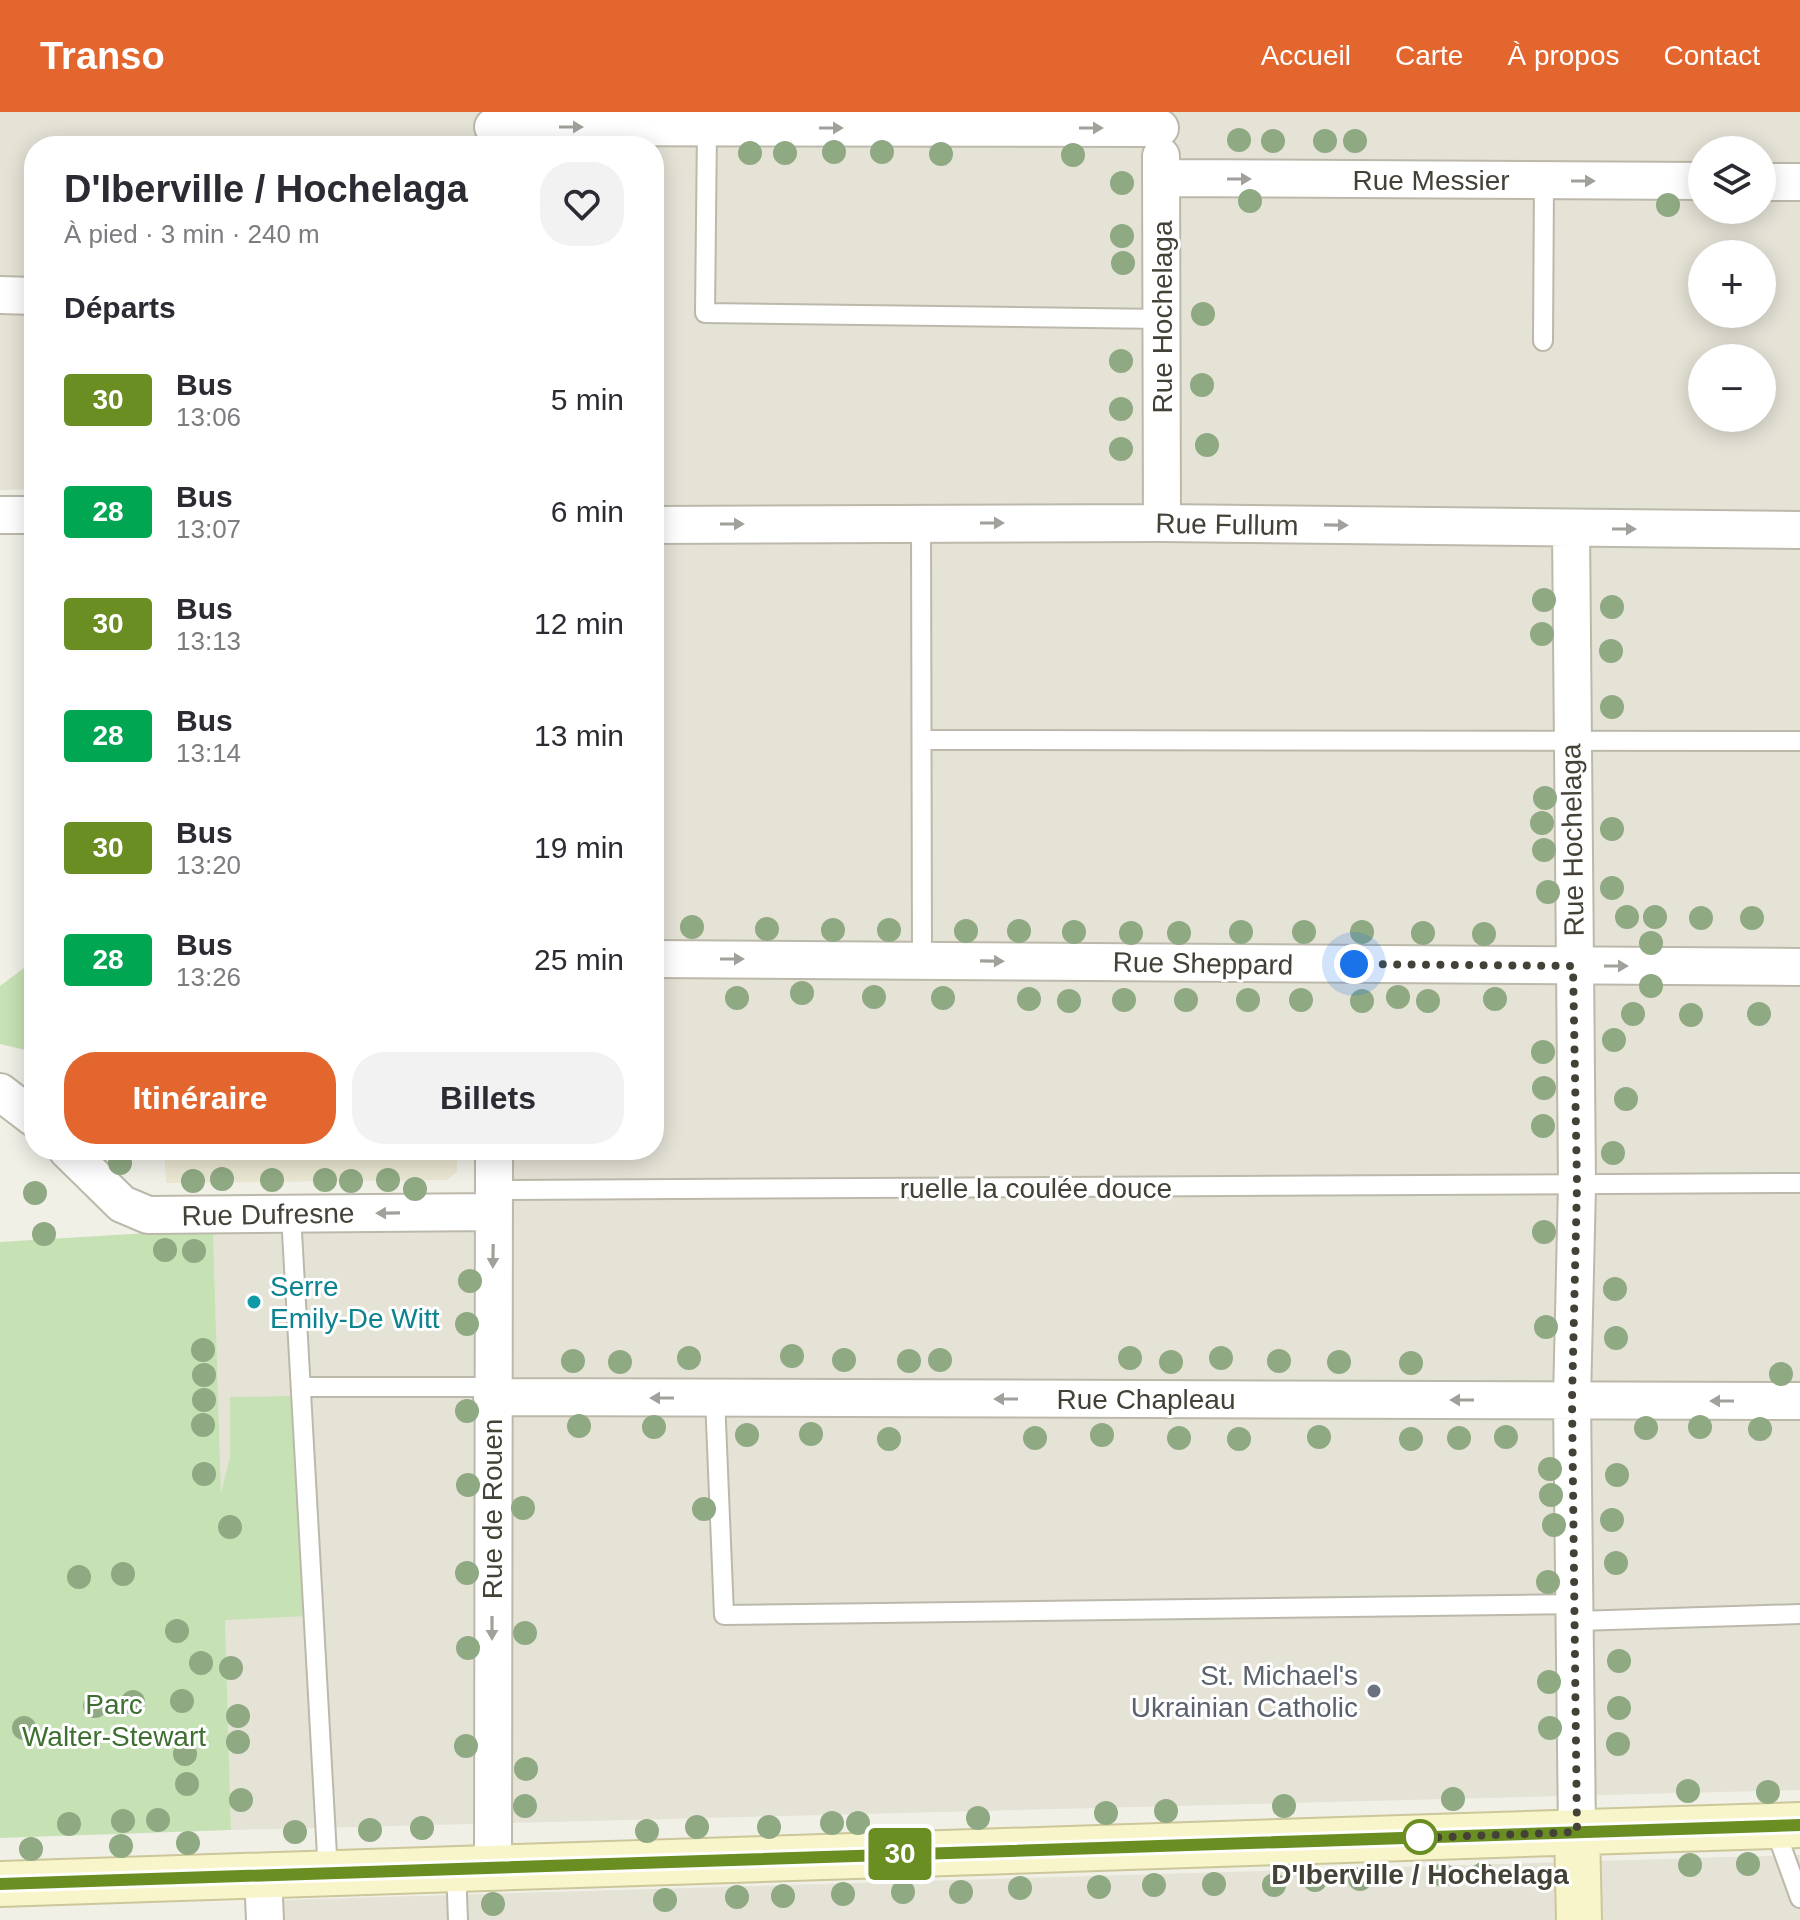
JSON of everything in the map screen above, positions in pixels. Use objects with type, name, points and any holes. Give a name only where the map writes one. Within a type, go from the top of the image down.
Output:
[{"type":"main road","points":[[0,1884],[1787,1825]]},
{"type":"main road","name":"Rue Hochelaga","points":[[1577,1832],[1579,1920]]},
{"type":"street","points":[[493,128],[634,120],[707,128],[989,120],[1160,120]]},
{"type":"street","name":"Rue Hochelaga","points":[[1160,120],[1162,523]]},
{"type":"street","name":"Rue Messier","points":[[1161,178],[1688,181]]},
{"type":"street","points":[[1776,182],[1800,182]]},
{"type":"street","points":[[0,295],[24,296]]},
{"type":"street","points":[[0,515],[24,515]]},
{"type":"street","name":"Rue Fullum","points":[[664,525],[1162,523],[1800,530]]},
{"type":"street","name":"Rue Hochelaga","points":[[1571,528],[1577,1185],[1572,1400],[1577,1832]]},
{"type":"street","name":"Rue Sheppard","points":[[664,959],[1800,967]]},
{"type":"street","points":[[0,1092],[24,1110]]},
{"type":"street","name":"Rue Dufresne","points":[[78,1160],[133,1212],[148,1215],[291,1214],[494,1201]]},
{"type":"street","name":"Rue de Rouen","points":[[474,1868],[492,1392],[494,1160]]},
{"type":"street","name":"Rue Chapleau","points":[[492,1392],[715,1398],[1800,1401]]},
{"type":"street","points":[[263,1875],[265,1920]]},
{"type":"lane","points":[[707,128],[705,313],[1162,319]]},
{"type":"lane","points":[[1543,341],[1544,180]]},
{"type":"lane","points":[[921,524],[922,960]]},
{"type":"lane","points":[[923,740],[1800,741]]},
{"type":"lane","name":"ruelle la coulée douce","points":[[494,1201],[1800,1183]]},
{"type":"lane","points":[[291,1214],[328,1873]]},
{"type":"lane","points":[[303,1387],[492,1392]]},
{"type":"lane","points":[[715,1398],[724,1615],[1800,1614]]},
{"type":"lane","points":[[1787,1825],[1800,1898]]},
{"type":"lane","points":[[458,1920],[474,1868]]},
{"type":"shaded area","points":[[0,112],[1800,112],[1800,1790],[231,1830],[213,1229],[506,1225],[507,1160],[664,1160],[664,136],[24,136],[24,489],[0,490]]},
{"type":"shaded area","points":[[165,1160],[457,1160],[457,1172],[447,1180],[166,1183]]},
{"type":"shaded area","points":[[1800,1855],[1800,1920],[285,1920],[284,1900]]},
{"type":"green space","points":[[24,968],[24,1050],[0,1044],[0,986]]},
{"type":"green space","name":"Parc Walter-Stewart","points":[[213,1229],[221,1494],[230,1457],[230,1397],[298,1396],[306,1616],[225,1620],[231,1830],[0,1838],[0,1242]]},
{"type":"bus line","name":"30","points":[[0,1884],[1800,1825]]},
{"type":"place","name":"Serre Emily-De Witt","points":[[254,1302]]},
{"type":"place","name":"St. Michael's Ukrainian Catholic","points":[[1374,1691]]},
{"type":"place","name":"D'Iberville / Hochelaga","points":[[1420,1837]]},
{"type":"route","points":[[1354,964],[1573,966],[1577,1185],[1572,1400],[1577,1621],[1577,1832],[1417,1838],[1420,1837]]}]
